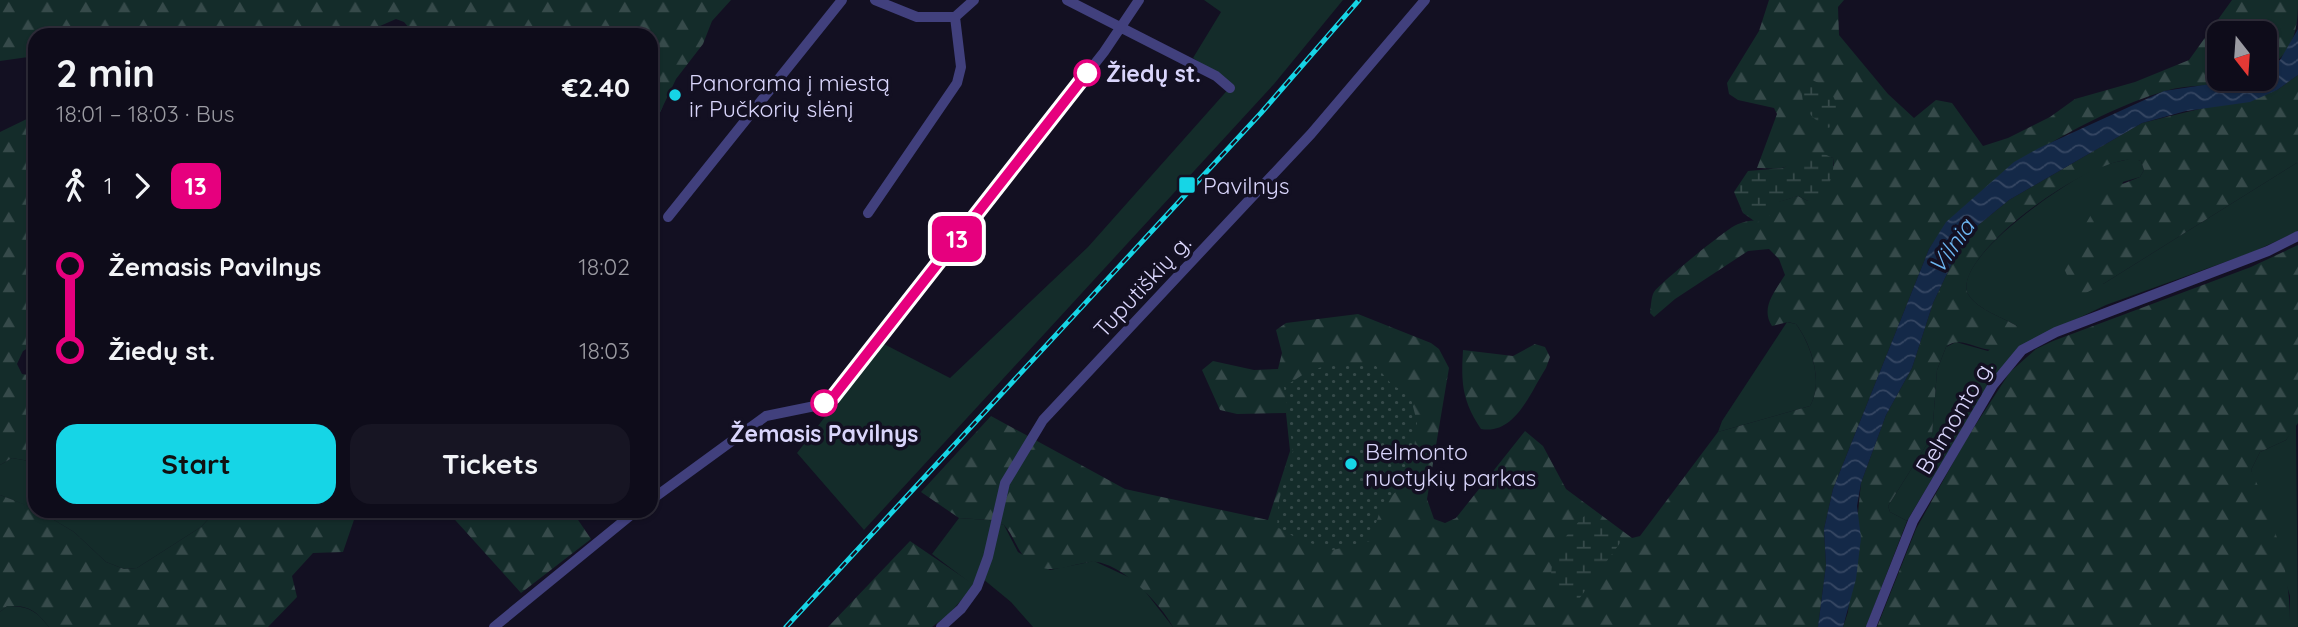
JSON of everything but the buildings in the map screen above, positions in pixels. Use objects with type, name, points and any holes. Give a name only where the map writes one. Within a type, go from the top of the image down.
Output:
[{"type":"street","points":[[668,217],[842,0]]},
{"type":"street","points":[[875,0],[917,17],[956,17],[974,0]]},
{"type":"street","points":[[1067,0],[1119,29],[1216,76],[1230,88]]},
{"type":"street","points":[[658,495],[766,416],[815,406],[833,397],[1139,0]]},
{"type":"street","name":"Tuputiškių g.","points":[[941,627],[961,609],[977,587],[988,557],[1005,483],[1044,420],[1306,140],[1425,0]]},
{"type":"street","points":[[868,213],[960,76],[956,17]]},
{"type":"street","name":"Belmonto g.","points":[[1871,627],[1913,521],[1993,385],[2022,351],[2056,332],[2268,251],[2298,236]]},
{"type":"street","points":[[494,627],[627,518]]},
{"type":"green space","points":[[0,0],[731,0],[712,21],[703,44],[676,79],[658,116],[658,28],[409,28],[396,19],[378,28],[28,28],[28,57],[0,61]]},
{"type":"green space","points":[[1204,0],[1343,0],[1274,84],[864,530],[797,453],[882,343],[950,378],[1088,247],[1232,85],[1193,58],[1221,12]]},
{"type":"green space","points":[[1769,0],[1844,0],[1838,7],[1839,35],[1888,94],[1914,118],[1936,100],[1952,103],[1983,146],[2008,138],[2050,117],[2075,99],[2135,82],[2189,60],[2207,35],[2207,85],[2165,91],[2101,116],[2068,133],[2003,175],[1974,199],[1949,223],[1929,249],[1833,489],[1824,529],[1826,565],[1818,627],[1173,627],[1138,585],[1113,568],[1090,562],[1056,569],[1037,566],[1025,558],[1004,525],[989,520],[959,518],[921,492],[991,416],[1125,489],[1268,520],[1290,451],[1286,413],[1237,414],[1220,410],[1202,370],[1213,361],[1254,370],[1278,369],[1282,353],[1276,330],[1286,323],[1358,314],[1431,343],[1439,349],[1449,368],[1427,499],[1434,519],[1445,523],[1456,518],[1525,431],[1543,446],[1566,489],[1632,538],[1640,536],[1718,432],[1810,406],[1814,397],[1814,363],[1801,332],[1796,324],[1788,322],[1772,326],[1769,319],[1770,300],[1785,275],[1779,259],[1769,249],[1748,251],[1675,299],[1654,317],[1650,313],[1654,292],[1705,247],[1734,226],[1764,218],[1778,202],[1798,196],[1808,201],[1834,165],[1833,158],[1820,155],[1782,168],[1757,168],[1777,114],[1774,108],[1738,100],[1729,94],[1727,83],[1759,31]]},
{"type":"green space","points":[[2232,0],[2298,0],[2295,32],[2277,61],[2277,21],[2217,21]]},
{"type":"green space","points":[[2298,75],[2298,162],[2103,284],[2082,295],[2072,286],[2062,264],[2105,191],[2140,177],[2144,170],[2141,161],[2122,161],[2095,170],[2065,186],[2004,231],[1982,255],[1968,277],[1968,294],[1984,309],[2017,326],[2019,340],[1998,350],[1961,343],[1946,347],[1937,370],[1932,436],[1888,506],[1890,512],[1907,521],[1866,627],[1843,627],[1848,612],[1861,483],[1886,415],[1912,368],[1933,303],[1965,236],[2009,200],[2142,123],[2277,90]]},
{"type":"green space","points":[[1812,80],[1826,88],[1834,98],[1836,126],[1827,128],[1806,109],[1802,90],[1804,82]]},
{"type":"green space","points":[[28,118],[28,348],[23,351],[17,364],[22,374],[28,375],[28,461],[12,458],[0,465],[0,132]]},
{"type":"green space","points":[[1822,153],[1833,158],[1833,169],[1827,190],[1821,199],[1808,201],[1798,196],[1779,202],[1772,214],[1757,223],[1743,213],[1734,192],[1748,171],[1783,168],[1802,157]]},
{"type":"green space","points":[[2133,158],[2141,161],[2144,170],[2140,177],[2123,182],[2103,284],[2298,162],[2298,231],[2253,252],[2106,305],[2022,345],[1993,377],[1907,521],[1890,512],[1888,506],[1932,436],[1937,370],[1946,347],[1956,342],[1988,351],[2017,326],[1984,309],[1968,294],[1967,279],[1977,261],[2015,222],[2062,188],[2097,168]]},
{"type":"green space","points":[[2298,245],[2298,423],[2286,440],[2260,452],[2251,470],[2280,547],[2288,586],[2290,627],[1877,627],[1916,529],[1967,438],[2010,372],[2036,349],[2053,341],[2251,267]]},
{"type":"green space","points":[[1787,322],[1796,324],[1811,353],[1816,386],[1810,406],[1718,432],[1722,421]]},
{"type":"green space","points":[[1535,344],[1545,347],[1550,357],[1527,400],[1503,426],[1481,429],[1466,400],[1462,372],[1463,350],[1513,356]]},
{"type":"green space","name":"Belmonto nuotykių parkas","points":[[1336,364],[1376,366],[1392,385],[1410,395],[1417,422],[1411,477],[1382,505],[1370,541],[1333,550],[1300,540],[1277,527],[1279,500],[1293,451],[1284,387],[1310,370]]},
{"type":"green space","points":[[2296,423],[2298,627],[2290,627],[2290,596],[2251,470],[2260,452],[2286,440]]},
{"type":"green space","points":[[12,458],[28,461],[28,506],[0,495],[0,465]]},
{"type":"green space","points":[[0,495],[28,506],[28,518],[51,518],[74,532],[106,562],[124,569],[137,568],[201,527],[209,518],[355,518],[343,552],[313,553],[292,576],[297,597],[268,627],[49,627],[36,613],[21,606],[7,606],[0,612]]},
{"type":"green space","points":[[1587,513],[1623,539],[1579,599],[1565,598],[1552,589],[1552,566],[1564,539]]},
{"type":"green space","points":[[51,518],[209,518],[201,527],[137,568],[124,569],[106,562],[74,532]]},
{"type":"green space","points":[[453,518],[577,518],[591,539],[521,593]]},
{"type":"green space","points":[[959,518],[989,520],[1004,525],[1018,552],[1050,570],[1094,561],[1137,581],[1173,627],[1033,627],[1011,602],[977,574],[972,588],[969,582],[932,554]]},
{"type":"green space","points":[[910,541],[970,582],[972,588],[949,614],[932,627],[828,627]]},
{"type":"green space","points":[[7,606],[31,610],[49,627],[0,627],[0,612]]},
{"type":"water","points":[[2298,29],[2298,75],[2277,90],[2277,62]]},
{"type":"water","name":"Vilnia","points":[[2207,85],[2207,91],[2275,91],[2250,102],[2186,111],[2142,123],[2009,200],[1965,236],[1933,303],[1912,368],[1886,415],[1861,483],[1857,506],[1861,538],[1856,579],[1843,627],[1818,627],[1826,565],[1824,529],[1833,489],[1929,249],[1946,222],[2014,162],[2164,91]]},
{"type":"railway","points":[[786,627],[1261,113],[1359,0]]},
{"type":"bus line","name":"13","points":[[824,403],[833,397],[1087,73]]},
{"type":"place","name":"Žiedų st.","points":[[1087,73]]},
{"type":"place","name":"Panorama į miestą ir Pučkorių slėnį","points":[[675,95]]},
{"type":"place","name":"Pavilnys","points":[[1187,185]]},
{"type":"place","name":"Žemasis Pavilnys","points":[[824,403]]},
{"type":"place","name":"Belmonto nuotykių parkas","points":[[1351,464]]}]
